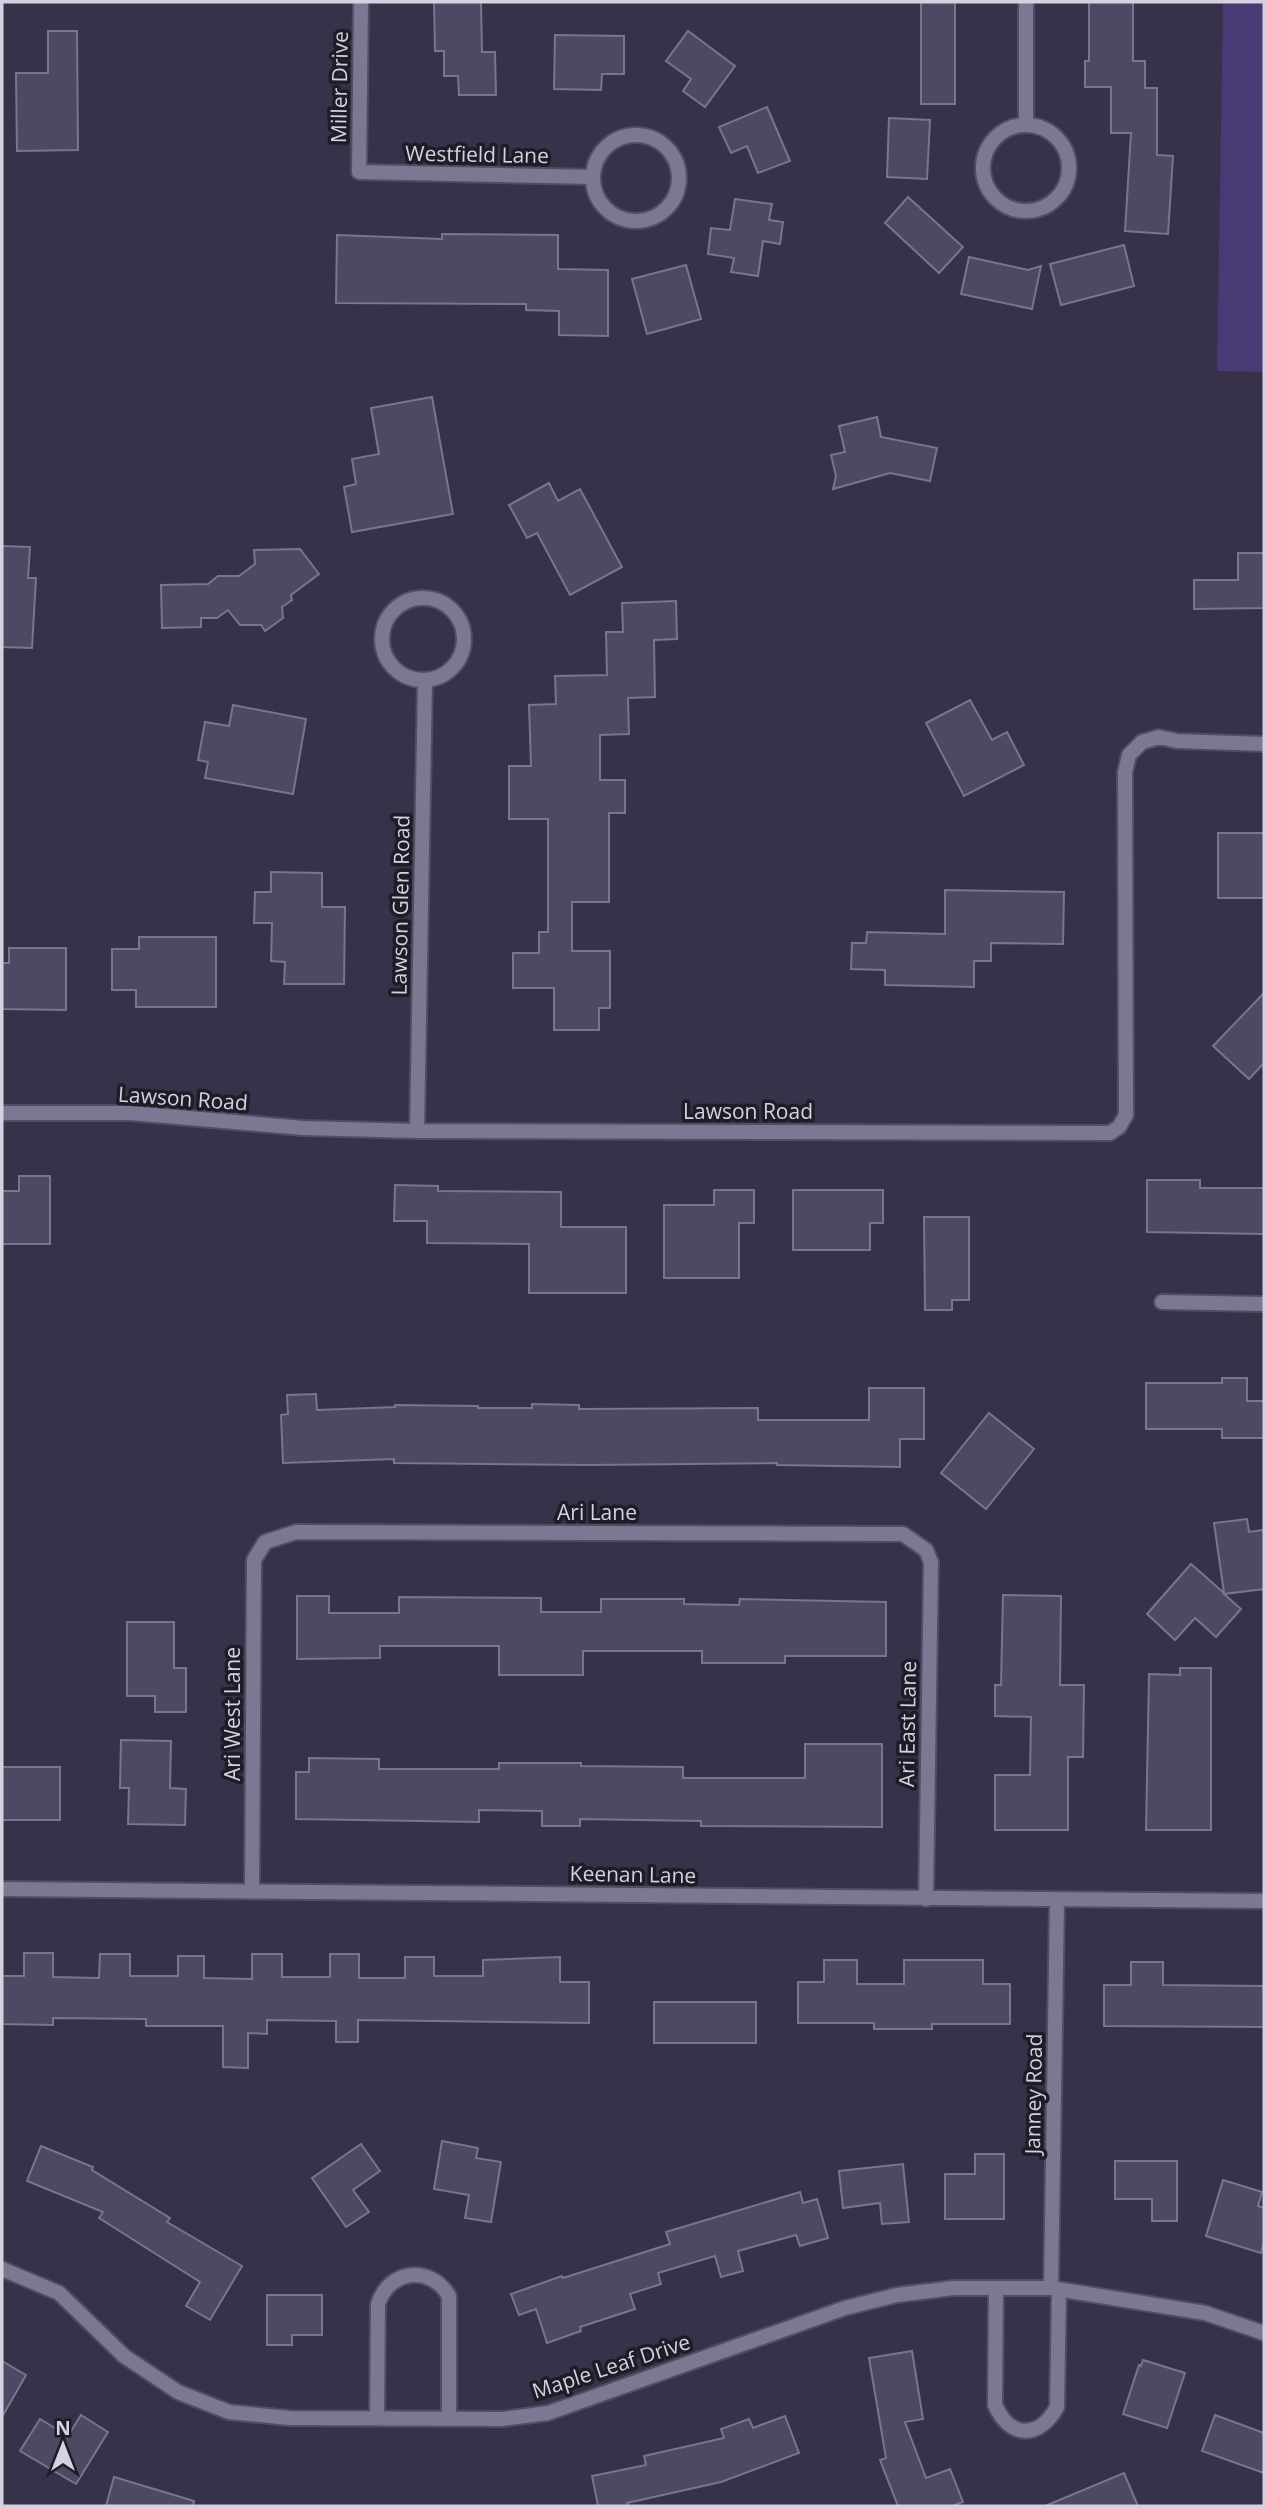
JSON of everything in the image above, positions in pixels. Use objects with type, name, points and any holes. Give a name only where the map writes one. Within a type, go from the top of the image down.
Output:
[{"type":"street","name":"Miller Drive","points":[[359,172],[361,2]]},
{"type":"street","points":[[1026,2],[1026,125]]},
{"type":"street","points":[[1026,125],[1040,127],[1062,144],[1068,157],[1069,171],[1066,185],[1052,202],[1033,210],[1019,210],[995,197],[987,185],[985,158],[990,145],[999,134],[1026,125]]},
{"type":"street","points":[[629,136],[643,136],[663,146],[676,163],[679,177],[677,191],[671,203],[650,219],[636,221],[622,219],[610,213],[595,191],[593,177],[603,150],[615,141],[629,136]]},
{"type":"street","name":"Westfield Lane","points":[[359,172],[593,177]]},
{"type":"street","points":[[419,598],[432,599],[454,612],[461,623],[464,636],[458,661],[438,677],[425,680],[411,678],[399,672],[389,662],[383,649],[382,635],[386,621],[394,610],[406,601],[419,598]]},
{"type":"street","name":"Lawson Glen Road","points":[[417,1131],[425,680]]},
{"type":"street","name":"Lawson Road","points":[[2,1114],[131,1113],[303,1128],[417,1131],[1111,1133],[1119,1127],[1126,1115],[1125,772],[1129,755],[1142,742],[1159,737],[1177,741],[1264,744]]},
{"type":"street","points":[[1161,1302],[1264,1304]]},
{"type":"street","name":"Ari Lane","points":[[265,1542],[296,1532],[903,1534],[926,1550]]},
{"type":"street","name":"Ari West Lane","points":[[252,1889],[254,1560],[265,1542]]},
{"type":"street","name":"Ari East Lane","points":[[926,1550],[931,1562],[926,1899]]},
{"type":"street","name":"Keenan Lane","points":[[2,1889],[252,1889],[926,1899],[1264,1900]]},
{"type":"street","name":"Janney Road","points":[[996,2288],[995,2405],[1002,2419],[1012,2429],[1026,2431],[1041,2428],[1057,2407],[1057,1900]]},
{"type":"street","name":"Maple Leaf Drive","points":[[2,2269],[59,2293],[124,2356],[178,2392],[229,2412],[289,2418],[502,2419],[548,2413],[845,2308],[897,2295],[953,2288],[1055,2289],[1205,2314],[1264,2333]]},
{"type":"street","points":[[377,2418],[377,2304],[382,2290],[392,2281],[414,2275],[425,2276],[439,2283],[449,2296],[449,2418]]},
{"type":"shaded area","points":[[1223,2],[1264,2],[1264,372],[1217,371]]},
{"type":"building","points":[[434,2],[481,2],[482,52],[495,52],[496,95],[459,95],[458,76],[444,76],[444,51],[435,51]]},
{"type":"building","points":[[921,2],[955,2],[955,104],[921,104]]},
{"type":"building","points":[[1089,2],[1133,2],[1133,61],[1145,61],[1145,88],[1157,88],[1157,155],[1173,156],[1168,234],[1125,231],[1131,133],[1111,133],[1111,87],[1085,87],[1085,61],[1089,61]]},
{"type":"building","points":[[48,31],[77,31],[78,150],[17,151],[16,73],[48,73]]},
{"type":"building","points":[[688,31],[735,66],[705,107],[683,91],[691,79],[666,61]]},
{"type":"building","points":[[555,35],[624,36],[624,74],[602,74],[601,90],[554,89]]},
{"type":"building","points":[[767,107],[790,161],[758,173],[747,146],[731,153],[719,127]]},
{"type":"building","points":[[889,118],[930,120],[927,179],[887,177]]},
{"type":"building","points":[[908,197],[963,247],[939,273],[885,223]]},
{"type":"building","points":[[735,199],[772,204],[769,220],[783,222],[780,244],[763,241],[758,276],[731,272],[734,258],[708,254],[711,228],[730,230]]},
{"type":"building","points":[[442,234],[558,235],[558,269],[608,270],[608,336],[559,335],[559,311],[526,310],[526,304],[336,303],[337,235],[442,239]]},
{"type":"building","points":[[1124,245],[1134,286],[1061,305],[1050,264]]},
{"type":"building","points":[[969,257],[1028,270],[1041,266],[1032,309],[961,294]]},
{"type":"building","points":[[686,265],[701,319],[647,334],[632,279]]},
{"type":"building","points":[[432,397],[453,514],[352,532],[344,487],[356,484],[352,459],[379,454],[371,408]]},
{"type":"building","points":[[877,417],[881,437],[937,448],[930,481],[890,473],[833,489],[836,476],[831,455],[845,452],[839,426]]},
{"type":"building","points":[[549,483],[558,501],[580,489],[622,567],[570,595],[537,533],[527,538],[509,505]]},
{"type":"building","points":[[2,546],[30,547],[28,578],[36,578],[32,648],[2,647]]},
{"type":"building","points":[[300,549],[319,574],[291,595],[292,600],[282,607],[283,618],[265,631],[261,625],[240,625],[228,610],[217,618],[201,618],[201,627],[162,628],[161,585],[208,584],[218,576],[239,576],[255,564],[254,550]]},
{"type":"building","points":[[1238,553],[1264,553],[1264,608],[1194,609],[1194,580],[1238,580]]},
{"type":"building","points":[[676,601],[677,639],[654,640],[655,697],[628,698],[629,734],[600,735],[600,780],[625,780],[625,813],[609,813],[609,902],[572,902],[572,951],[610,951],[610,1008],[599,1008],[599,1030],[554,1030],[554,988],[513,988],[513,953],[539,953],[539,932],[548,932],[548,819],[509,819],[509,766],[531,766],[529,705],[556,704],[555,676],[607,675],[606,632],[623,632],[622,603]]},
{"type":"building","points":[[970,700],[992,740],[1007,732],[1024,765],[964,796],[926,723]]},
{"type":"building","points":[[233,705],[306,719],[293,794],[205,778],[208,762],[198,760],[205,722],[229,726]]},
{"type":"building","points":[[1218,833],[1264,833],[1264,898],[1218,898]]},
{"type":"building","points":[[271,872],[322,873],[322,907],[345,907],[344,984],[284,984],[285,962],[271,961],[272,923],[254,923],[255,892],[271,892]]},
{"type":"building","points":[[945,890],[1064,892],[1063,944],[991,943],[991,961],[974,961],[974,987],[885,985],[885,970],[851,969],[852,943],[866,943],[867,932],[945,934]]},
{"type":"building","points":[[139,937],[216,937],[216,1007],[136,1007],[136,990],[112,990],[112,949],[139,949]]},
{"type":"building","points":[[9,948],[66,948],[66,1010],[2,1009],[2,963],[9,963]]},
{"type":"building","points":[[1264,993],[1264,1063],[1249,1079],[1213,1046]]},
{"type":"building","points":[[19,1176],[50,1176],[50,1244],[2,1244],[2,1191],[19,1191]]},
{"type":"building","points":[[1147,1180],[1200,1180],[1200,1188],[1264,1188],[1264,1234],[1147,1232]]},
{"type":"building","points":[[395,1185],[438,1186],[438,1191],[561,1192],[561,1227],[626,1227],[626,1293],[529,1293],[529,1244],[427,1243],[427,1221],[394,1221]]},
{"type":"building","points":[[714,1190],[754,1190],[754,1223],[739,1223],[739,1278],[664,1278],[664,1205],[714,1205]]},
{"type":"building","points":[[793,1190],[883,1190],[883,1223],[870,1223],[870,1250],[793,1250]]},
{"type":"building","points":[[924,1217],[969,1217],[969,1300],[952,1300],[952,1310],[925,1310]]},
{"type":"building","points":[[1222,1378],[1247,1378],[1247,1401],[1264,1401],[1264,1438],[1222,1438],[1222,1429],[1146,1429],[1146,1383],[1222,1383]]},
{"type":"building","points":[[869,1388],[924,1388],[924,1439],[900,1439],[900,1467],[777,1463],[394,1463],[394,1459],[283,1463],[281,1415],[288,1414],[287,1395],[316,1394],[317,1410],[395,1405],[532,1408],[532,1404],[579,1405],[579,1409],[758,1408],[758,1420],[869,1420]]},
{"type":"building","points":[[989,1413],[1034,1449],[986,1509],[941,1473]]},
{"type":"building","points":[[1247,1519],[1249,1532],[1264,1530],[1264,1589],[1224,1594],[1241,1609],[1216,1637],[1195,1618],[1175,1640],[1147,1614],[1191,1564],[1224,1593],[1214,1523]]},
{"type":"building","points":[[1003,1595],[1061,1596],[1060,1685],[1084,1685],[1083,1757],[1068,1757],[1068,1830],[995,1830],[995,1775],[1030,1775],[1031,1717],[995,1716],[995,1685],[1001,1685]]},
{"type":"building","points":[[297,1596],[329,1596],[329,1613],[399,1613],[399,1597],[541,1598],[541,1612],[601,1612],[601,1599],[684,1599],[684,1604],[739,1605],[740,1599],[886,1602],[886,1656],[785,1656],[785,1663],[702,1663],[702,1651],[583,1651],[583,1675],[499,1675],[499,1646],[380,1646],[380,1658],[297,1659]]},
{"type":"building","points":[[127,1622],[174,1622],[174,1668],[186,1668],[186,1712],[155,1712],[155,1696],[127,1696]]},
{"type":"building","points":[[1180,1668],[1211,1668],[1211,1830],[1146,1830],[1149,1674],[1180,1675]]},
{"type":"building","points":[[121,1740],[171,1741],[170,1788],[186,1789],[185,1825],[128,1824],[129,1788],[120,1788]]},
{"type":"building","points":[[805,1744],[882,1744],[882,1827],[701,1826],[701,1821],[580,1819],[580,1826],[542,1826],[542,1811],[479,1810],[479,1822],[296,1819],[296,1772],[309,1772],[309,1758],[379,1759],[379,1769],[499,1769],[499,1763],[581,1763],[581,1766],[683,1767],[683,1778],[805,1778]]},
{"type":"building","points":[[2,1767],[60,1767],[60,1820],[2,1820]]},
{"type":"building","points":[[24,1953],[53,1953],[53,1977],[99,1978],[100,1954],[130,1954],[130,1976],[178,1976],[178,1956],[204,1956],[204,1978],[252,1979],[252,1954],[282,1954],[282,1977],[330,1977],[330,1954],[359,1954],[359,1978],[405,1978],[405,1957],[434,1957],[434,1976],[483,1976],[483,1960],[560,1957],[560,1982],[589,1982],[589,2023],[358,2020],[358,2042],[336,2042],[336,2021],[267,2020],[267,2034],[248,2033],[248,2068],[223,2067],[223,2026],[146,2026],[146,2019],[53,2018],[53,2025],[2,2024],[2,1976],[24,1976]]},
{"type":"building","points":[[824,1960],[857,1960],[857,1984],[904,1984],[904,1960],[983,1960],[983,1984],[1010,1984],[1010,2024],[932,2024],[932,2029],[874,2029],[874,2023],[798,2023],[798,1982],[824,1982]]},
{"type":"building","points":[[1131,1962],[1163,1962],[1163,1985],[1264,1986],[1264,2027],[1104,2026],[1104,1985],[1131,1985]]},
{"type":"building","points":[[654,2002],[756,2002],[756,2043],[654,2043]]},
{"type":"building","points":[[442,2141],[478,2148],[476,2158],[501,2162],[491,2222],[465,2218],[469,2195],[434,2189]]},
{"type":"building","points":[[361,2144],[380,2171],[353,2190],[369,2212],[346,2227],[312,2178]]},
{"type":"building","points":[[41,2146],[93,2167],[92,2170],[170,2218],[167,2222],[242,2266],[210,2320],[186,2306],[200,2282],[99,2218],[103,2212],[27,2181]]},
{"type":"building","points":[[975,2154],[1004,2154],[1004,2219],[945,2219],[945,2174],[975,2174]]},
{"type":"building","points":[[1115,2161],[1177,2161],[1177,2221],[1152,2221],[1152,2199],[1115,2199]]},
{"type":"building","points":[[903,2164],[909,2222],[882,2224],[880,2203],[843,2208],[839,2171]]},
{"type":"building","points":[[1223,2180],[1262,2192],[1258,2206],[1264,2208],[1264,2242],[1261,2253],[1206,2236]]},
{"type":"building","points":[[800,2192],[803,2203],[817,2199],[828,2238],[800,2246],[796,2235],[738,2251],[743,2271],[721,2277],[715,2256],[658,2273],[661,2284],[630,2294],[635,2309],[580,2327],[581,2331],[547,2343],[536,2309],[519,2315],[511,2294],[670,2244],[666,2232]]},
{"type":"building","points":[[267,2295],[322,2295],[322,2335],[292,2335],[292,2345],[267,2345]]},
{"type":"building","points":[[912,2351],[923,2419],[905,2422],[926,2478],[950,2469],[963,2502],[952,2506],[898,2506],[880,2460],[886,2458],[869,2358]]},
{"type":"building","points":[[1143,2360],[1185,2373],[1167,2428],[1123,2414]]},
{"type":"building","points":[[2,2361],[26,2375],[2,2417]]},
{"type":"building","points":[[81,2415],[108,2432],[76,2484],[20,2451],[40,2419],[68,2436]]},
{"type":"building","points":[[1215,2415],[1264,2433],[1264,2473],[1202,2451]]},
{"type":"building","points":[[785,2416],[799,2453],[721,2482],[627,2503],[628,2506],[598,2506],[592,2476],[646,2465],[644,2456],[724,2438],[721,2429],[749,2419],[753,2428]]},
{"type":"building","points":[[1124,2473],[1138,2506],[1045,2506]]},
{"type":"building","points":[[114,2477],[194,2501],[193,2506],[106,2506]]}]
